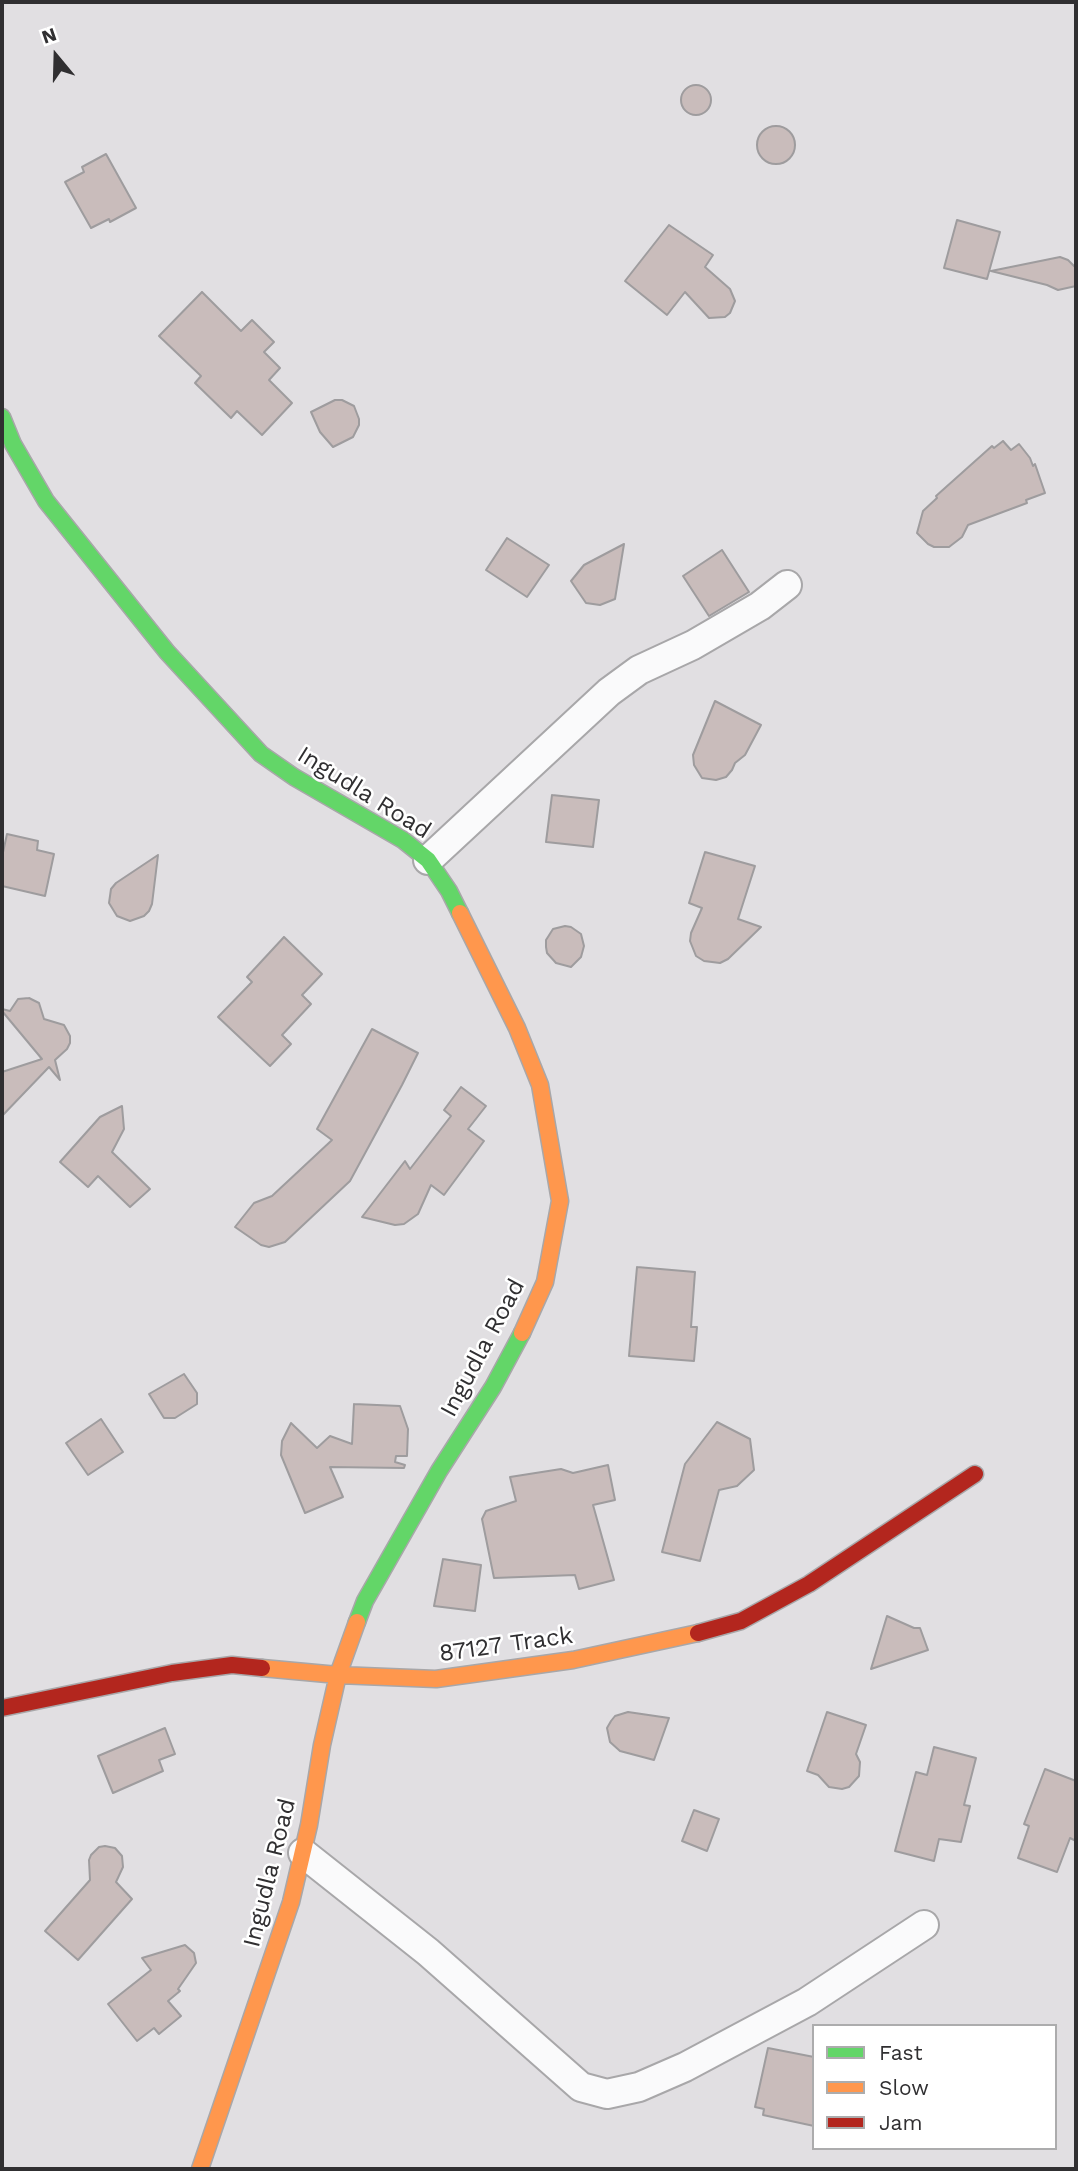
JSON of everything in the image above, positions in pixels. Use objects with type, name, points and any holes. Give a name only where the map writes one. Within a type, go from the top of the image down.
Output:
[{"type":"street","name":"Ingudla Road","points":[[2,416],[20,455],[61,520],[167,652],[261,754],[294,777],[403,840],[428,860],[449,891],[517,1028],[540,1084],[560,1201],[545,1282],[526,1325],[493,1387],[439,1471],[365,1601],[338,1675],[291,1902],[200,2169]]},
{"type":"street","points":[[428,860],[608,692],[639,670],[693,645],[760,606],[787,585]]},
{"type":"street","name":"87127 Track","points":[[2,1707],[172,1673],[232,1665],[338,1675],[436,1679],[546,1664],[677,1638],[741,1621],[809,1584],[975,1474]]},
{"type":"street","points":[[303,1853],[428,1952],[581,2087],[607,2094],[639,2087],[685,2067],[807,2001],[924,1925]]},
{"type":"building","points":[[696,85],[707,89],[711,100],[707,111],[696,115],[685,111],[681,100],[685,89]]},
{"type":"building","points":[[776,126],[789,132],[795,145],[789,158],[776,164],[763,158],[757,145],[763,132]]},
{"type":"building","points":[[106,154],[136,208],[110,222],[109,219],[91,228],[65,182],[84,172],[82,167]]},
{"type":"building","points":[[957,220],[1000,232],[987,279],[944,268]]},
{"type":"building","points":[[669,225],[713,255],[705,267],[730,289],[735,301],[730,313],[725,317],[709,318],[685,292],[667,315],[625,281]]},
{"type":"building","points":[[1060,257],[1076,268],[1076,286],[1058,290],[991,271]]},
{"type":"building","points":[[202,292],[241,331],[252,320],[274,342],[264,352],[280,368],[269,380],[292,403],[262,435],[237,411],[231,418],[195,383],[201,376],[159,336]]},
{"type":"building","points":[[335,400],[342,400],[354,406],[359,425],[353,437],[333,447],[320,432],[311,412]]},
{"type":"building","points":[[1003,441],[1011,450],[1019,444],[1033,466],[1035,464],[1045,493],[1026,500],[1027,503],[968,525],[962,537],[949,547],[934,547],[928,544],[917,533],[923,511],[992,446],[994,448]]},
{"type":"building","points":[[507,538],[549,565],[527,597],[486,570]]},
{"type":"building","points":[[624,544],[615,599],[600,605],[586,603],[571,581],[584,565]]},
{"type":"building","points":[[722,550],[749,592],[709,616],[683,576]]},
{"type":"building","points":[[715,701],[761,725],[745,755],[735,763],[726,777],[716,780],[702,778],[694,765],[693,755]]},
{"type":"building","points":[[552,795],[599,800],[593,847],[546,842]]},
{"type":"building","points":[[7,834],[38,841],[37,850],[54,854],[45,896],[2,886],[2,857]]},
{"type":"building","points":[[705,852],[755,866],[738,919],[761,927],[728,959],[720,963],[704,961],[696,956],[690,941],[702,908],[689,903]]},
{"type":"building","points":[[158,855],[149,911],[130,921],[117,916],[109,903],[111,889]]},
{"type":"building","points":[[565,926],[581,934],[584,946],[581,957],[571,967],[556,963],[547,953],[546,947],[546,940],[553,929]]},
{"type":"building","points":[[284,937],[322,974],[302,995],[311,1004],[282,1035],[291,1044],[270,1066],[218,1017],[252,982],[247,977]]},
{"type":"building","points":[[29,998],[39,1003],[44,1019],[64,1025],[70,1036],[70,1043],[55,1060],[60,1080],[49,1067],[2,1116],[2,1072],[42,1059],[2,1011],[10,1011],[18,999]]},
{"type":"building","points":[[372,1029],[418,1053],[402,1085],[350,1181],[285,1242],[269,1247],[261,1245],[235,1227],[254,1203],[272,1196],[332,1140],[317,1129]]},
{"type":"building","points":[[461,1087],[486,1106],[468,1129],[484,1141],[444,1195],[431,1185],[418,1214],[404,1224],[395,1225],[362,1217],[405,1161],[410,1169],[451,1116],[444,1110]]},
{"type":"building","points":[[122,1106],[124,1129],[112,1152],[150,1189],[130,1207],[98,1176],[88,1187],[60,1162],[100,1117]]},
{"type":"building","points":[[637,1267],[695,1272],[691,1327],[697,1327],[694,1361],[629,1356]]},
{"type":"building","points":[[184,1374],[197,1393],[197,1404],[175,1418],[164,1418],[149,1394]]},
{"type":"building","points":[[354,1404],[400,1406],[408,1429],[407,1456],[396,1456],[395,1462],[405,1465],[404,1468],[330,1467],[343,1497],[305,1513],[281,1455],[282,1441],[291,1423],[317,1448],[330,1436],[352,1444]]},
{"type":"building","points":[[101,1419],[123,1452],[88,1475],[66,1443]]},
{"type":"building","points":[[717,1422],[750,1439],[754,1470],[737,1486],[719,1490],[700,1561],[662,1552],[685,1464]]},
{"type":"building","points":[[608,1465],[615,1500],[593,1505],[614,1580],[579,1589],[575,1575],[494,1578],[482,1519],[486,1511],[516,1501],[510,1477],[561,1469],[573,1473]]},
{"type":"building","points":[[443,1559],[481,1565],[475,1611],[434,1606]]},
{"type":"building","points":[[887,1616],[920,1628],[928,1650],[871,1669]]},
{"type":"building","points":[[628,1712],[669,1718],[654,1760],[620,1751],[610,1742],[607,1728],[611,1721],[615,1716]]},
{"type":"building","points":[[827,1712],[866,1725],[856,1754],[860,1762],[859,1776],[849,1787],[842,1789],[829,1787],[818,1775],[807,1771]]},
{"type":"building","points":[[165,1728],[175,1754],[159,1760],[163,1771],[113,1793],[98,1756]]},
{"type":"building","points":[[934,1747],[976,1758],[964,1805],[970,1806],[961,1842],[939,1839],[934,1861],[895,1851],[916,1772],[927,1775]]},
{"type":"building","points":[[1045,1769],[1076,1781],[1076,1841],[1070,1838],[1057,1872],[1018,1858],[1029,1826],[1024,1824]]},
{"type":"building","points":[[694,1810],[719,1819],[707,1851],[682,1841]]},
{"type":"building","points":[[99,1847],[115,1848],[122,1856],[123,1867],[116,1882],[132,1899],[78,1960],[45,1931],[90,1880],[91,1855]]},
{"type":"building","points":[[185,1945],[194,1953],[196,1963],[178,1989],[180,1991],[168,2001],[181,2016],[159,2034],[154,2028],[137,2041],[108,2004],[151,1970],[142,1958]]},
{"type":"building","points":[[768,2048],[812,2057],[812,2126],[763,2115],[764,2109],[755,2107]]},
{"type":"traffic: fast","points":[[2,417],[13,444],[46,501],[167,652],[261,754],[294,777],[403,840],[428,860],[460,913]]},
{"type":"traffic: fast","points":[[357,1622],[365,1601],[439,1471],[493,1387],[522,1333]]},
{"type":"traffic: slow","points":[[460,913],[517,1028],[540,1085],[560,1201],[545,1282],[522,1333]]},
{"type":"traffic: slow","points":[[200,2169],[291,1902],[338,1675],[357,1622]]},
{"type":"traffic: slow","points":[[262,1668],[338,1675],[436,1679],[573,1660],[698,1633]]},
{"type":"traffic: jam","points":[[698,1633],[741,1621],[809,1584],[975,1474]]},
{"type":"traffic: jam","points":[[2,1708],[172,1673],[232,1665],[262,1668]]}]
